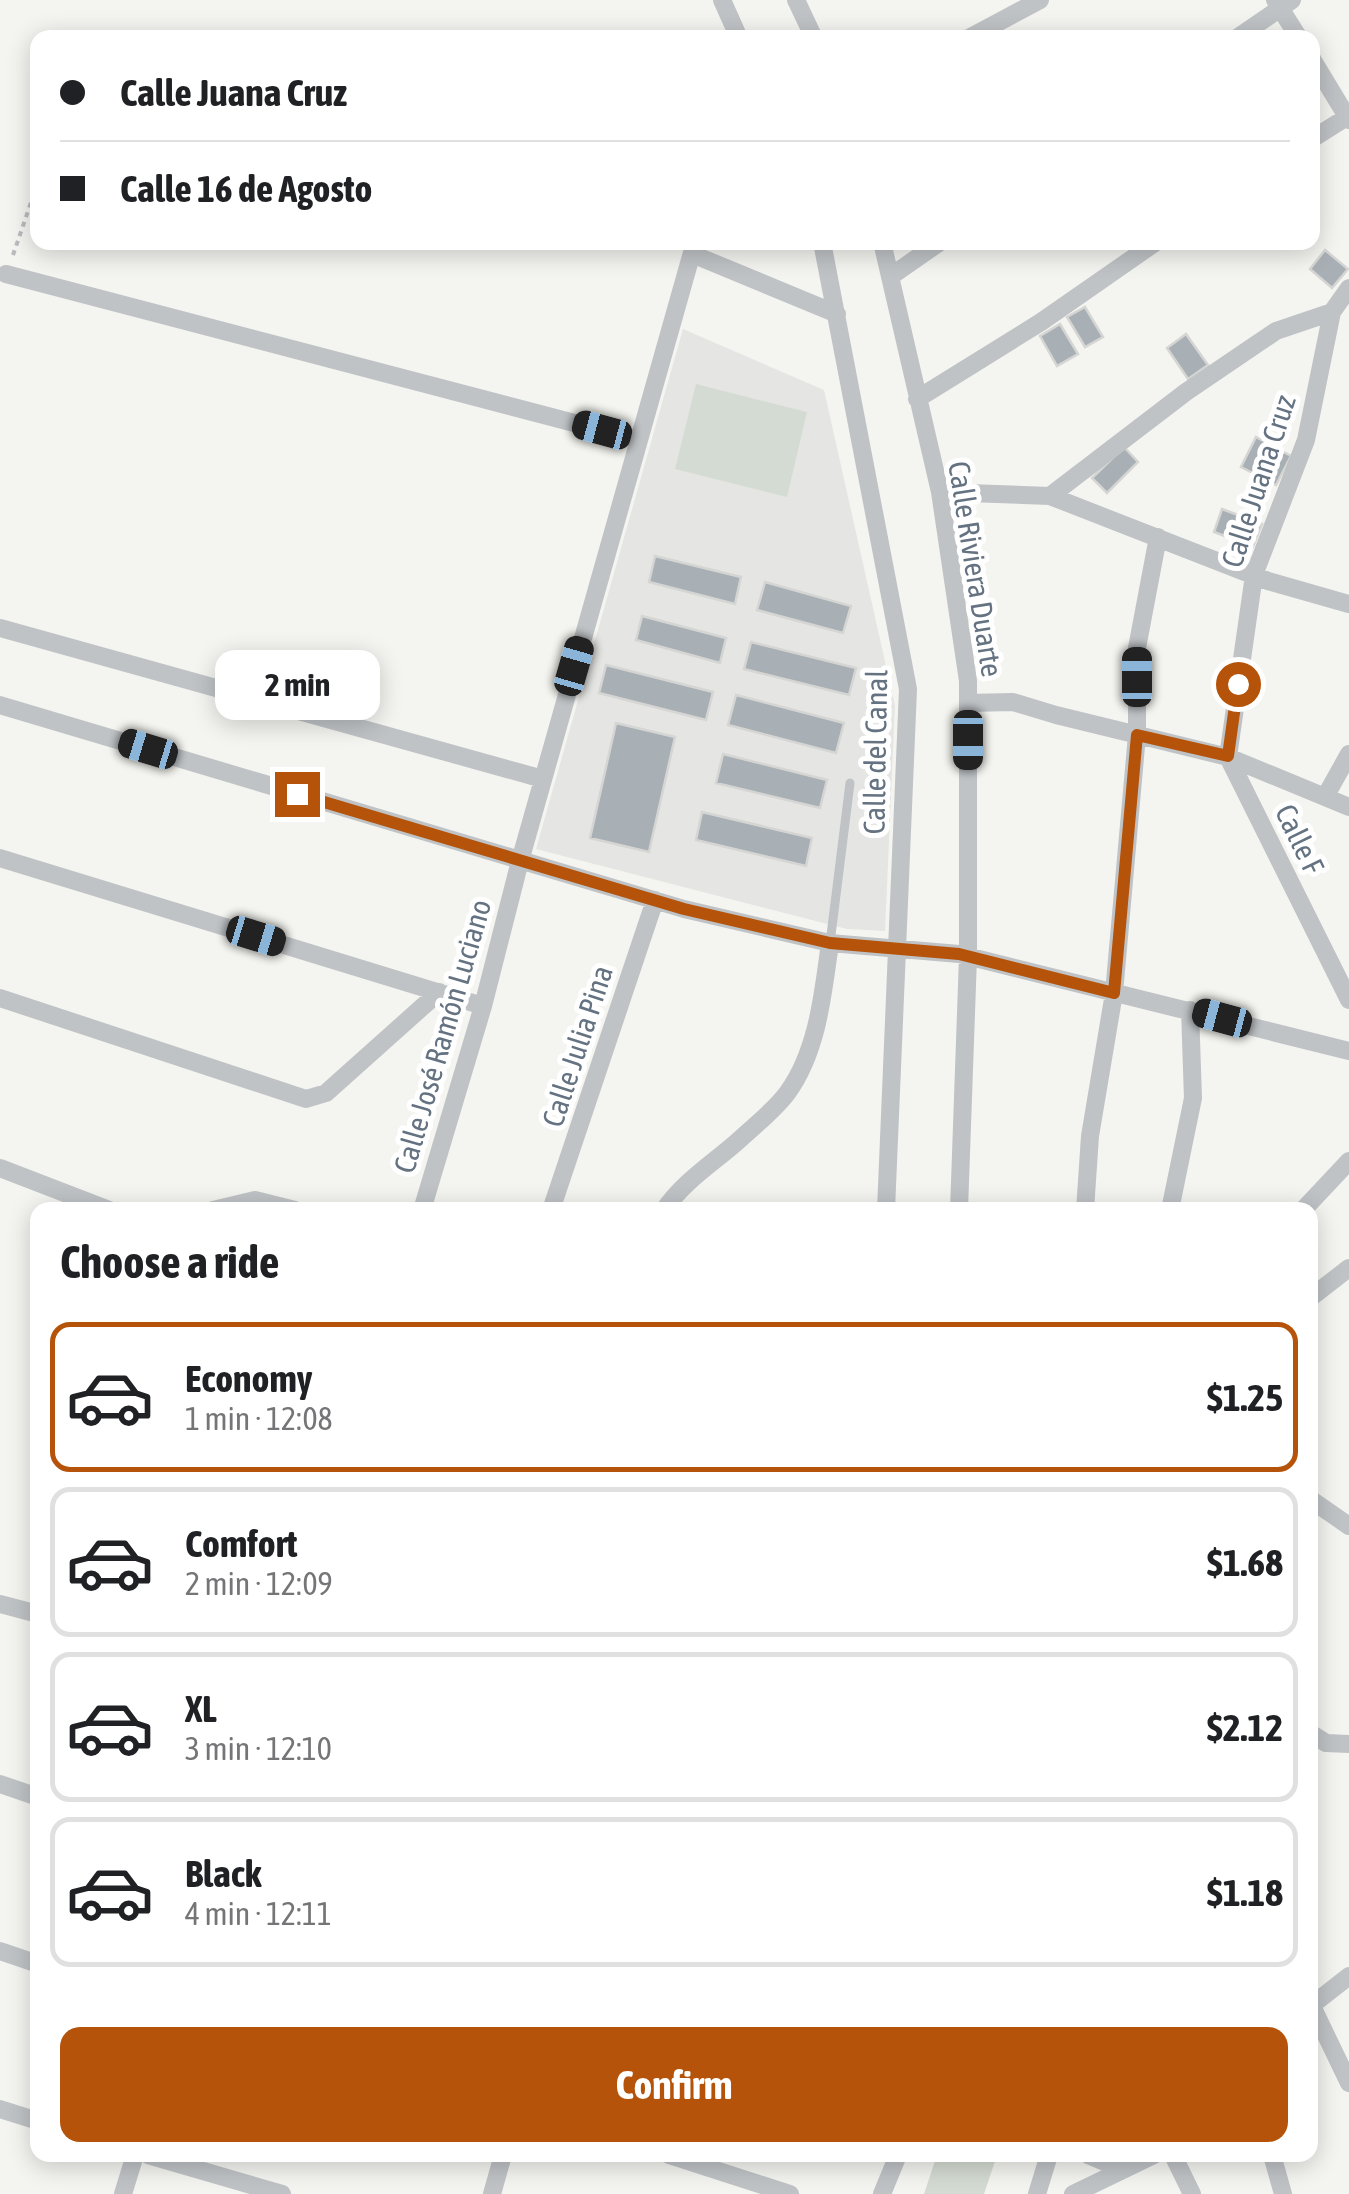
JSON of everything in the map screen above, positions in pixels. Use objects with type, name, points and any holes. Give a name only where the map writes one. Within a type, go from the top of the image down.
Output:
[{"type":"street","points":[[722,0],[735,30]]},
{"type":"street","points":[[796,0],[810,30]]},
{"type":"street","points":[[984,30],[1040,0]]},
{"type":"street","points":[[1247,30],[1283,2],[1296,30]]},
{"type":"street","points":[[1320,72],[1348,118],[1320,134]]},
{"type":"street","name":"Calle José Ramón Luciano","points":[[424,1202],[483,1006],[542,779],[692,250]]},
{"type":"street","points":[[697,250],[836,314]]},
{"type":"street","name":"Calle del Canal","points":[[824,250],[908,689],[901,950],[886,1202]]},
{"type":"street","name":"Calle Riviera Duarte","points":[[884,250],[940,492],[968,682],[959,1202]]},
{"type":"street","points":[[891,276],[928,250]]},
{"type":"street","points":[[917,399],[1041,322],[1144,250]]},
{"type":"street","points":[[6,274],[639,440]]},
{"type":"street","name":"Calle Juana Cruz","points":[[1228,756],[1254,575],[1306,440],[1332,312],[1349,288]]},
{"type":"street","points":[[1050,496],[1186,392],[1276,331],[1332,312]]},
{"type":"street","points":[[940,492],[1050,496],[1254,575],[1349,604]]},
{"type":"street","points":[[1086,1202],[1090,1136],[1114,993],[1137,735],[1137,648],[1158,537]]},
{"type":"street","points":[[0,628],[542,779]]},
{"type":"street","points":[[968,703],[1013,702],[1228,756],[1349,807]]},
{"type":"street","points":[[0,704],[655,900],[830,943],[964,956],[1349,1051]]},
{"type":"street","points":[[1325,797],[1349,754]]},
{"type":"street","name":"Calle F","points":[[1228,756],[1349,1000]]},
{"type":"street","points":[[0,858],[483,1006]]},
{"type":"street","name":"Calle Julia Pina","points":[[554,1202],[655,900]]},
{"type":"street","points":[[670,1202],[678,1190],[736,1143],[788,1093],[805,1060],[820,1010],[830,943]]},
{"type":"street","points":[[0,998],[306,1098],[326,1093],[439,992]]},
{"type":"street","points":[[1172,1202],[1193,1098],[1190,1010]]},
{"type":"street","points":[[1311,1202],[1349,1161]]},
{"type":"street","points":[[0,1168],[87,1202]]},
{"type":"street","points":[[1318,1292],[1349,1268]]},
{"type":"street","points":[[1318,1505],[1349,1526]]},
{"type":"street","points":[[0,1604],[30,1612]]},
{"type":"street","points":[[1318,1738],[1349,1744]]},
{"type":"street","points":[[0,1784],[30,1795]]},
{"type":"street","points":[[0,1951],[30,1961]]},
{"type":"street","points":[[1318,1999],[1349,1976]]},
{"type":"street","points":[[1318,2018],[1349,2082]]},
{"type":"street","points":[[0,2109],[30,2118]]},
{"type":"street","points":[[124,2194],[133,2162]]},
{"type":"street","points":[[172,2162],[282,2194]]},
{"type":"street","points":[[492,2194],[502,2162]]},
{"type":"street","points":[[690,2162],[790,2194]]},
{"type":"street","points":[[883,2194],[895,2162]]},
{"type":"street","points":[[1037,2194],[1047,2162]]},
{"type":"street","points":[[1104,2162],[1121,2169]]},
{"type":"street","points":[[1073,2194],[1138,2162]]},
{"type":"street","points":[[1176,2162],[1192,2194]]},
{"type":"street","points":[[1274,2162],[1283,2194]]},
{"type":"lane","points":[[830,943],[850,782]]},
{"type":"path","points":[[6,274],[30,205]]},
{"type":"shaded area","points":[[683,329],[824,390],[895,706],[885,931],[847,929],[536,849]]},
{"type":"shaded area","points":[[696,384],[807,412],[787,497],[675,469]]},
{"type":"shaded area","points":[[935,2162],[995,2162],[984,2194],[924,2194]]},
{"type":"building","points":[[1325,250],[1348,269],[1332,288],[1310,269]]},
{"type":"building","points":[[1085,307],[1103,337],[1085,347],[1067,317]]},
{"type":"building","points":[[1060,324],[1078,354],[1057,366],[1040,336]]},
{"type":"building","points":[[1186,334],[1208,365],[1188,379],[1167,348]]},
{"type":"building","points":[[1256,437],[1291,456],[1276,485],[1241,467]]},
{"type":"building","points":[[1124,447],[1138,462],[1107,493],[1092,478]]},
{"type":"building","points":[[1222,509],[1262,524],[1253,547],[1214,532]]},
{"type":"building","points":[[655,556],[741,577],[735,604],[649,582]]},
{"type":"building","points":[[765,582],[851,606],[843,633],[757,610]]},
{"type":"building","points":[[642,616],[726,638],[720,663],[636,640]]},
{"type":"building","points":[[751,642],[856,668],[849,695],[744,669]]},
{"type":"building","points":[[606,665],[713,692],[706,720],[599,693]]},
{"type":"building","points":[[736,695],[844,723],[836,753],[728,725]]},
{"type":"building","points":[[616,723],[675,737],[649,852],[590,838]]},
{"type":"building","points":[[723,754],[827,780],[820,808],[716,783]]},
{"type":"building","points":[[702,812],[812,838],[806,866],[696,840]]},
{"type":"route","points":[[297,794],[684,909],[830,943],[959,954],[1114,993],[1137,735],[1228,756],[1238,684]]}]
